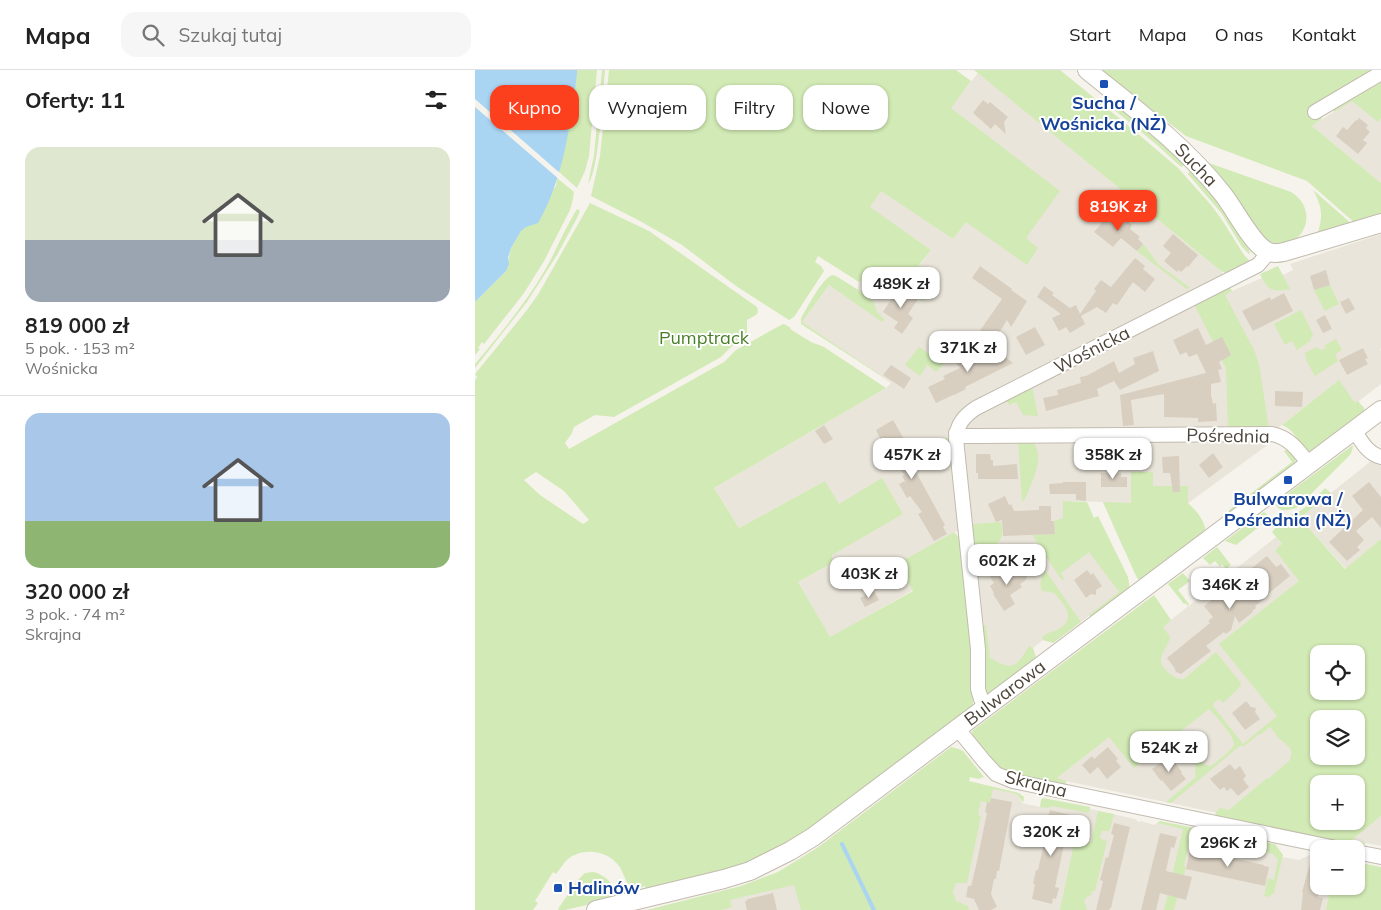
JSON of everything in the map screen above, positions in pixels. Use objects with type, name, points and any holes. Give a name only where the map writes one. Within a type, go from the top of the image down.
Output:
[{"type":"street","name":"Sucha","points":[[1087,70],[1165,134],[1192,159],[1232,205],[1253,239],[1258,245],[1269,252]]},
{"type":"street","points":[[1315,112],[1381,73]]},
{"type":"street","points":[[1269,252],[1284,252],[1381,223]]},
{"type":"street","name":"Wośnicka","points":[[956,433],[963,418],[977,408],[1258,265],[1269,252]]},
{"type":"street","name":"Bulwarowa","points":[[596,910],[625,907],[749,871],[791,851],[813,837],[1381,410]]},
{"type":"street","points":[[1354,430],[1369,451],[1381,457]]},
{"type":"street","points":[[956,433],[978,649],[977,689],[986,706]]},
{"type":"street","name":"Pośrednia","points":[[956,433],[963,436],[1272,434],[1289,441],[1309,464]]},
{"type":"street","name":"Skrajna","points":[[957,728],[996,774],[1013,781],[1310,843]]},
{"type":"street","points":[[1365,854],[1381,857]]},
{"type":"shaded area","points":[[978,73],[1221,271],[1232,291],[1280,270],[1283,275],[1293,270],[1290,264],[1381,234],[1381,384],[1355,404],[1338,381],[1279,427],[1273,441],[1124,550],[1103,502],[1063,501],[1119,593],[1053,643],[1043,640],[1033,648],[1034,657],[989,691],[972,529],[954,532],[898,564],[913,590],[830,638],[798,582],[832,563],[825,481],[739,528],[714,488],[886,388],[891,383],[802,322],[829,285],[855,303],[864,255],[919,266],[931,250],[869,207],[881,190],[953,239],[1014,157],[950,108]]},
{"type":"shaded area","points":[[1381,82],[1381,183],[1312,126]]},
{"type":"shaded area","points":[[1381,447],[1381,539],[1346,569],[1300,518],[1371,461]]},
{"type":"shaded area","points":[[1276,537],[1334,609],[1274,656],[1302,755],[1227,815],[1056,779],[1109,736],[1130,652]]},
{"type":"shaded area","points":[[969,783],[1017,794],[1022,803],[1025,804],[1041,807],[1050,800],[1135,819],[1139,822],[1154,825],[1157,823],[1275,848],[1282,857],[1299,860],[1310,855],[1310,895],[1345,895],[1342,910],[941,910]]},
{"type":"shaded area","points":[[1381,816],[1381,846],[1365,843],[1365,840],[1352,840]]},
{"type":"shaded area","points":[[823,878],[831,910],[691,910],[733,899]]},
{"type":"green space","points":[[577,70],[597,70],[596,85],[589,85],[589,130],[591,130],[589,156],[585,171],[577,188],[559,172],[568,130],[579,130],[579,85],[575,85]]},
{"type":"green space","points":[[602,70],[605,70],[604,85],[601,85]]},
{"type":"green space","points":[[609,70],[956,70],[971,81],[951,108],[1060,191],[1026,238],[1038,248],[1027,265],[966,222],[953,239],[881,191],[870,207],[931,250],[919,265],[941,281],[929,298],[926,297],[923,302],[889,278],[877,291],[818,256],[815,262],[824,271],[794,317],[789,320],[736,286],[682,245],[591,196],[600,156],[603,130],[706,130],[706,85],[607,85]]},
{"type":"green space","points":[[974,70],[1060,70],[1178,168],[1211,205],[1249,260],[1227,274],[1221,271]]},
{"type":"green space","points":[[1097,70],[1376,70],[1308,110],[1314,118],[1320,116],[1322,119],[1312,126],[1381,183],[1381,217],[1356,224],[1307,181],[1186,136],[1160,116],[1157,119]]},
{"type":"green space","points":[[1381,77],[1381,118],[1378,122],[1352,101],[1334,112],[1332,106]]},
{"type":"green space","points":[[1111,99],[1187,164],[1181,167],[1107,104]]},
{"type":"green space","points":[[596,130],[600,130],[595,164],[588,184]]},
{"type":"green space","points":[[1209,163],[1291,192],[1301,201],[1306,211],[1303,231],[1287,243],[1275,243],[1262,238],[1207,164]]},
{"type":"green space","points":[[1191,167],[1216,196],[1248,245],[1250,255],[1242,247],[1222,214],[1188,174]]},
{"type":"green space","points":[[557,178],[574,192],[570,210],[544,261],[524,293],[484,344],[482,342],[478,348],[480,349],[475,355],[475,302],[506,271],[511,248],[521,231],[556,186]]},
{"type":"green space","points":[[1313,190],[1353,225],[1317,236],[1321,213],[1319,202]]},
{"type":"green space","name":"Pumptrack","points":[[590,203],[649,231],[757,307],[758,312],[747,320],[747,332],[743,341],[731,347],[721,357],[614,417],[595,415],[574,427],[565,443],[569,449],[724,362],[736,350],[783,324],[811,342],[824,347],[886,388],[714,488],[739,528],[825,481],[839,504],[882,478],[903,514],[832,555],[832,563],[798,582],[830,637],[913,591],[897,564],[954,532],[963,542],[973,655],[973,704],[970,710],[800,838],[745,866],[646,891],[645,886],[631,888],[619,866],[609,857],[597,852],[585,852],[572,856],[556,874],[553,872],[535,901],[538,903],[533,910],[475,910],[475,380],[477,377],[475,374],[539,293]],"holes":[[[536,472],[564,491],[589,520],[583,524],[540,495],[524,480]]]},
{"type":"green space","points":[[577,209],[580,211],[577,218],[557,255],[527,302],[475,368],[475,364],[537,283]]},
{"type":"green space","points":[[1143,244],[1159,265],[1189,287],[1188,290],[1137,251]]},
{"type":"green space","points":[[1278,266],[1290,289],[1271,289],[1263,280],[1260,274]]},
{"type":"green space","points":[[832,275],[868,296],[873,301],[877,312],[884,319],[882,322],[829,285],[802,322],[892,383],[801,324],[801,318],[815,295],[823,283]]},
{"type":"green space","points":[[1330,285],[1339,304],[1325,311],[1314,290]]},
{"type":"green space","points":[[1229,286],[1232,291],[1225,295],[1255,352],[1259,364],[1269,429],[1228,430],[1226,368],[1194,304]]},
{"type":"green space","points":[[1301,310],[1313,334],[1310,341],[1297,350],[1292,341],[1285,345],[1274,324]]},
{"type":"green space","points":[[1336,339],[1342,350],[1335,354],[1338,361],[1315,376],[1307,362],[1305,353],[1316,347],[1320,350],[1326,348],[1325,345]]},
{"type":"green space","points":[[919,347],[944,364],[936,372],[927,365],[920,376],[905,365]]},
{"type":"green space","points":[[1339,380],[1355,403],[1358,401],[1365,412],[1314,451],[1306,450],[1292,432],[1282,425]]},
{"type":"green space","points":[[1032,386],[1038,416],[1023,415],[1016,402],[1009,405],[1006,399]]},
{"type":"green space","points":[[948,437],[951,437],[953,458],[919,468],[913,460],[939,445]]},
{"type":"green space","points":[[1018,442],[1034,442],[1038,451],[1038,465],[1025,499],[1022,502]]},
{"type":"green space","points":[[1353,445],[1350,455],[1298,507],[1285,510],[1279,509],[1275,503]]},
{"type":"green space","points":[[1289,449],[1296,458],[1295,465],[1231,514],[1229,510],[1292,462],[1284,451]]},
{"type":"green space","points":[[1131,472],[1153,472],[1153,486],[1188,486],[1188,503],[1200,517],[1206,533],[1142,581],[1136,576],[1103,502],[1131,503]]},
{"type":"green space","points":[[1325,488],[1331,493],[1300,518],[1345,569],[1381,539],[1381,816],[1365,829],[1365,775],[1310,775],[1310,830],[1364,830],[1352,840],[1326,840],[1215,817],[1216,812],[1220,808],[1229,810],[1290,760],[1290,748],[1270,727],[1243,747],[1241,745],[1171,803],[1166,802],[1196,777],[1195,771],[1198,757],[1205,765],[1211,766],[1233,747],[1234,744],[1228,731],[1209,709],[1134,768],[1109,737],[1057,778],[1066,781],[1066,786],[1011,775],[998,770],[973,738],[972,731],[1154,595],[1171,620],[1163,627],[1170,637],[1161,659],[1164,668],[1174,677],[1184,679],[1216,652],[1240,682],[1241,686],[1223,703],[1219,699],[1213,706],[1243,744],[1277,716],[1219,644],[1299,581],[1275,550],[1282,544],[1272,532],[1278,524],[1278,515],[1286,516],[1299,512]]},
{"type":"green space","points":[[1063,501],[1087,502],[1094,518],[1098,516],[1128,577],[1130,590],[1092,619],[1089,615],[1119,592],[1089,552],[1061,573],[1065,580],[1061,579],[1033,535],[1055,534],[1054,521],[1063,518]]},
{"type":"green space","points":[[970,506],[972,524],[1001,522],[1002,529],[1000,540],[988,552],[982,576],[978,577],[982,622],[980,623],[967,508]]},
{"type":"green space","points":[[1264,512],[1269,516],[1269,519],[1236,545],[1225,541]]},
{"type":"green space","points":[[1217,547],[1231,565],[1226,569],[1222,564],[1220,567],[1215,561],[1210,565],[1203,558]]},
{"type":"green space","points":[[1045,570],[1081,622],[1053,643],[1043,640],[1042,637],[1063,626],[1068,617],[1065,607],[1054,593],[1042,591],[1041,580]]},
{"type":"green space","points":[[1183,573],[1190,581],[1178,590],[1189,604],[1187,606],[1168,584]]},
{"type":"green space","points":[[986,625],[990,658],[1009,666],[1013,665],[1020,660],[1029,646],[1033,648],[1037,660],[990,695],[985,692],[980,626]]},
{"type":"green space","points":[[951,747],[963,751],[984,777],[978,779],[970,777],[969,781],[1019,793],[1024,797],[1023,803],[1017,794],[993,789],[990,803],[981,801],[978,815],[981,816],[967,883],[956,883],[953,891],[956,901],[968,906],[969,910],[801,910],[794,885],[730,900],[732,907],[722,910],[647,910],[741,886],[778,872],[817,848]]},
{"type":"green space","points":[[1043,798],[1090,807],[1089,813],[1052,806],[1048,808],[1040,807]]},
{"type":"green space","points":[[1098,811],[1114,814],[1110,830],[1102,831],[1100,837],[1107,841],[1095,891],[1092,891],[1091,895],[1084,900],[1087,910],[1060,910],[1075,839],[1091,842]]},
{"type":"green space","points":[[1160,821],[1275,844],[1283,855],[1274,893],[1268,897],[1264,896],[1268,878],[1274,880],[1278,860],[1273,854],[1191,835],[1184,866],[1186,867],[1174,910],[1164,910],[1183,829],[1157,823]]},
{"type":"green space","points":[[1365,864],[1381,867],[1381,910],[1326,910],[1329,895],[1365,895]]},
{"type":"green space","points":[[593,872],[607,879],[613,887],[612,896],[608,900],[559,910],[578,880],[585,873]]},
{"type":"water","points":[[475,70],[577,70],[576,85],[490,85],[490,130],[569,130],[560,170],[547,207],[538,223],[521,231],[511,248],[506,271],[475,302]]},
{"type":"pier","points":[[475,99],[490,112],[490,120],[475,107]]},
{"type":"pier","points":[[502,130],[511,130],[561,174],[560,180]]},
{"type":"building","points":[[983,100],[988,104],[990,102],[1008,117],[1004,122],[1006,134],[995,124],[991,129],[973,113]]},
{"type":"building","points":[[1359,118],[1368,125],[1366,128],[1370,132],[1363,140],[1367,143],[1358,154],[1336,136],[1343,127],[1347,130]]},
{"type":"building","points":[[1106,214],[1115,221],[1120,215],[1132,225],[1130,229],[1140,237],[1138,239],[1143,244],[1137,251],[1121,238],[1113,247],[1094,232],[1102,223],[1100,222]]},
{"type":"building","points":[[1173,234],[1198,255],[1181,272],[1178,270],[1177,272],[1164,261],[1171,253],[1163,246]]},
{"type":"building","points":[[1135,258],[1145,266],[1143,269],[1155,279],[1145,292],[1133,282],[1117,305],[1113,303],[1106,313],[1097,307],[1081,316],[1085,324],[1070,333],[1066,327],[1059,331],[1052,318],[1061,314],[1037,297],[1044,286],[1054,293],[1052,295],[1070,308],[1076,305],[1080,314],[1096,291],[1094,289],[1101,280],[1111,287]]},
{"type":"building","points":[[980,266],[1027,301],[1011,327],[1007,320],[994,341],[979,332],[1002,299],[972,278]]},
{"type":"building","points":[[1326,270],[1330,285],[1314,290],[1310,276]]},
{"type":"building","points":[[899,287],[918,299],[908,314],[913,318],[902,334],[894,328],[898,322],[883,312]]},
{"type":"building","points":[[1284,293],[1293,311],[1253,331],[1242,311],[1270,297],[1271,300]]},
{"type":"building","points":[[1349,298],[1355,309],[1346,314],[1340,302]]},
{"type":"building","points":[[1325,315],[1332,329],[1323,333],[1316,320]]},
{"type":"building","points":[[1035,327],[1045,345],[1026,355],[1016,337]]},
{"type":"building","points":[[1198,328],[1206,345],[1222,337],[1231,355],[1219,362],[1222,369],[1218,370],[1221,382],[1211,384],[1213,404],[1216,403],[1217,421],[1198,422],[1198,418],[1164,417],[1164,394],[1131,400],[1134,425],[1123,426],[1120,395],[1206,373],[1197,354],[1189,357],[1186,352],[1180,355],[1173,340]]},
{"type":"building","points":[[984,339],[1013,363],[936,403],[928,387],[945,379],[943,376],[960,368],[954,361],[964,351],[976,363],[992,355]]},
{"type":"building","points":[[1363,348],[1368,358],[1365,359],[1368,364],[1347,375],[1339,360]]},
{"type":"building","points":[[1153,351],[1159,371],[1120,390],[1114,381],[1097,389],[1099,396],[1046,411],[1043,398],[1058,395],[1057,390],[1081,383],[1080,377],[1086,376],[1114,361],[1119,373],[1135,364],[1133,358]]},
{"type":"building","points":[[891,365],[911,378],[904,389],[883,375]]},
{"type":"building","points":[[1275,391],[1303,392],[1302,407],[1275,406]]},
{"type":"building","points":[[893,420],[911,451],[906,454],[945,525],[943,527],[947,534],[934,541],[918,514],[922,512],[910,496],[907,498],[899,484],[905,481],[902,476],[904,475],[876,430]]},
{"type":"building","points":[[824,425],[833,439],[824,444],[815,431]]},
{"type":"building","points":[[1213,453],[1223,467],[1209,478],[1199,465]]},
{"type":"building","points":[[976,454],[990,454],[993,466],[1017,464],[1018,479],[978,479],[978,473],[976,473]]},
{"type":"building","points":[[1179,456],[1180,492],[1173,492],[1170,473],[1163,473],[1162,457]]},
{"type":"building","points":[[1101,473],[1121,473],[1121,477],[1127,477],[1127,487],[1101,487]]},
{"type":"building","points":[[1086,482],[1086,501],[1076,500],[1076,494],[1050,494],[1049,484]]},
{"type":"building","points":[[1369,482],[1381,497],[1381,528],[1372,517],[1356,531],[1364,540],[1357,547],[1360,550],[1347,561],[1329,542],[1363,510],[1352,496]]},
{"type":"building","points":[[1005,496],[1014,511],[1039,510],[1039,506],[1051,506],[1051,521],[1054,521],[1055,534],[1003,536],[1002,520],[996,522],[988,504]]},
{"type":"building","points":[[1267,556],[1276,567],[1281,564],[1290,576],[1263,598],[1255,606],[1256,608],[1253,612],[1239,623],[1235,616],[1231,630],[1226,634],[1224,632],[1206,646],[1211,651],[1181,674],[1176,672],[1167,658],[1210,623],[1208,621],[1213,617],[1204,606]]},
{"type":"building","points":[[1004,567],[1007,572],[1012,569],[1023,571],[1027,576],[1026,580],[1020,584],[1022,587],[1010,595],[1015,604],[1004,611],[993,594],[990,586],[994,583],[990,577]]},
{"type":"building","points":[[1087,570],[1091,575],[1093,573],[1102,586],[1096,590],[1096,595],[1091,594],[1086,598],[1074,580]]},
{"type":"building","points":[[874,591],[879,600],[865,607],[860,598]]},
{"type":"building","points":[[1246,701],[1251,707],[1256,708],[1255,712],[1260,719],[1245,730],[1232,713]]},
{"type":"building","points":[[1108,747],[1118,759],[1116,761],[1121,767],[1107,779],[1098,767],[1090,774],[1082,765],[1092,756],[1094,759]]},
{"type":"building","points":[[1170,756],[1186,779],[1171,791],[1152,769]]},
{"type":"building","points":[[1230,764],[1235,770],[1240,766],[1246,776],[1243,779],[1249,787],[1238,796],[1231,788],[1227,791],[1224,787],[1220,790],[1210,779]]},
{"type":"building","points":[[991,798],[1012,802],[999,871],[997,871],[996,879],[994,879],[991,894],[997,907],[991,910],[979,910],[974,899],[966,897],[976,866],[987,813],[985,812],[987,802],[990,803]]},
{"type":"building","points":[[1050,810],[1071,815],[1070,820],[1073,821],[1070,832],[1067,831],[1055,887],[1059,888],[1056,899],[1053,898],[1052,904],[1032,899],[1035,884],[1033,884],[1036,870],[1038,870],[1045,839],[1043,839],[1044,832]]},
{"type":"building","points":[[1114,823],[1130,827],[1111,908],[1109,910],[1096,910],[1103,881],[1100,880],[1114,835],[1111,834]]},
{"type":"building","points":[[1160,833],[1177,837],[1174,848],[1171,847],[1166,871],[1192,877],[1186,900],[1160,893],[1156,910],[1141,910]]},
{"type":"building","points":[[1190,850],[1269,867],[1265,886],[1186,869]]},
{"type":"building","points":[[1310,864],[1310,895],[1318,895],[1318,897],[1323,898],[1320,910],[1301,910],[1302,892]]},
{"type":"building","points":[[773,893],[777,910],[747,910],[745,902],[748,899]]},
{"type":"waterway","points":[[842,844],[874,910]]},
{"type":"place","name":"Sucha / Wośnicka (NŻ)","points":[[1104,84]]},
{"type":"place","name":"Bulwarowa / Pośrednia (NŻ)","points":[[1288,480]]},
{"type":"place","name":"Halinów","points":[[558,888]]}]
